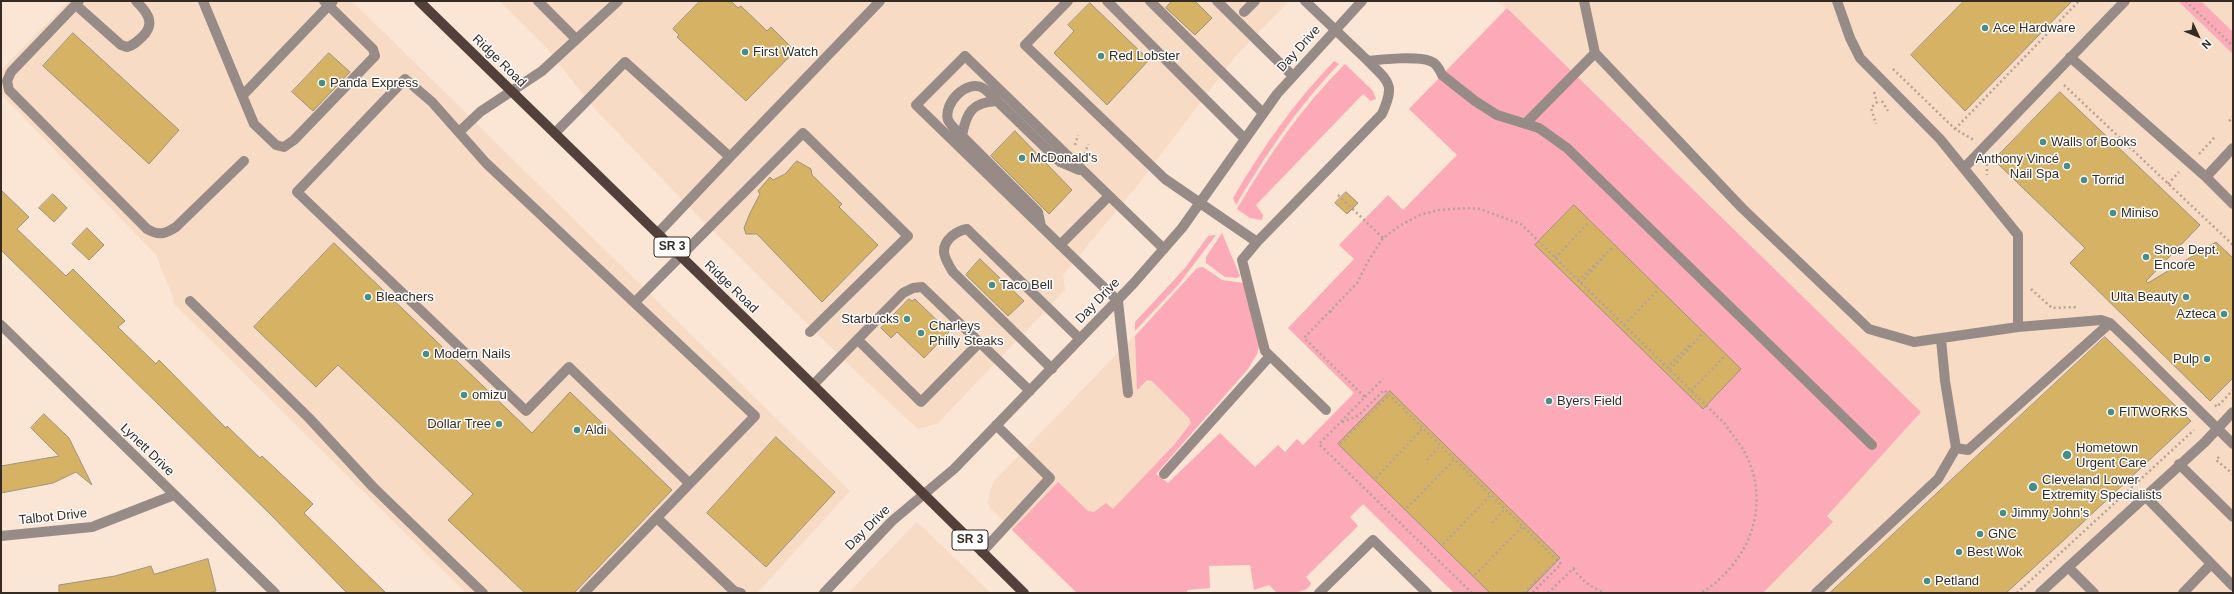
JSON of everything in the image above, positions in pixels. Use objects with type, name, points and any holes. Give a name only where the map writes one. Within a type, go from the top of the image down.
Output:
[{"type":"main road","name":"Ridge Road","points":[[419,1],[814,385],[1024,593]]},
{"type":"street","points":[[136,1],[146,12],[150,21],[148,30],[133,45],[127,48],[121,45],[78,3],[12,72],[7,80],[9,90],[147,229],[155,234],[165,234],[176,227],[244,161]]},
{"type":"street","points":[[204,1],[254,124],[276,145],[284,147],[294,140],[375,56],[373,49],[328,2],[243,95]]},
{"type":"street","points":[[538,1],[576,39]]},
{"type":"street","points":[[460,131],[480,112],[542,71],[618,1]]},
{"type":"street","points":[[658,233],[880,1]]},
{"type":"street","points":[[1068,1],[1025,45],[1165,179],[1257,242]]},
{"type":"street","points":[[1107,1],[1244,138]]},
{"type":"street","points":[[1150,1],[1262,112]]},
{"type":"street","points":[[1217,1],[1292,75]]},
{"type":"street","points":[[1244,12],[1255,1]]},
{"type":"street","points":[[1305,1],[1388,80],[1390,96],[1382,114],[1257,242],[1242,260],[1265,351],[1326,410]]},
{"type":"street","name":"Day Drive","points":[[824,593],[892,521],[954,470],[1118,301],[1164,250],[1200,204],[1262,112],[1292,75],[1362,1]]},
{"type":"street","points":[[1584,1],[1595,53],[1742,208],[1869,329],[1914,342],[2018,327],[2101,320],[2110,323],[2158,368],[2233,444]]},
{"type":"street","points":[[1837,1],[1850,38],[1860,58],[1925,123],[2018,234],[2018,327]]},
{"type":"street","points":[[1964,168],[2125,1]]},
{"type":"street","points":[[1525,124],[1595,53]]},
{"type":"street","points":[[1128,393],[1118,301],[916,105],[965,56],[1164,250]]},
{"type":"street","points":[[2070,57],[2206,177],[2233,204]]},
{"type":"street","points":[[1368,61],[1388,58],[1430,61],[1440,69],[1442,75],[1475,101],[1497,115],[1539,128],[1567,148],[1872,445]]},
{"type":"street","points":[[555,133],[625,62],[730,157]]},
{"type":"street","points":[[584,593],[755,416],[486,163],[460,131],[432,102],[405,79],[296,192],[526,411],[569,367],[689,483]]},
{"type":"street","points":[[1041,226],[1038,212],[962,136],[948,119],[947,112],[955,97],[968,87],[976,86],[983,88],[1060,162],[1083,171]]},
{"type":"street","points":[[962,136],[965,118],[975,106],[985,101],[997,100]]},
{"type":"street","points":[[635,302],[804,133],[908,236],[810,332]]},
{"type":"street","points":[[2206,177],[2233,148]]},
{"type":"street","points":[[1060,245],[1109,196]]},
{"type":"street","points":[[1052,369],[953,272],[943,253],[944,244],[954,234],[966,229],[1080,339]]},
{"type":"street","points":[[814,385],[903,293],[913,288],[922,287],[1030,391]]},
{"type":"street","points":[[190,301],[309,418],[373,487],[483,593]]},
{"type":"street","points":[[1956,448],[1968,450],[2110,323]]},
{"type":"street","name":"Lynett Drive","points":[[1,325],[275,593]]},
{"type":"street","points":[[1816,593],[1938,479],[1956,448],[1945,381],[1941,339]]},
{"type":"street","points":[[858,340],[921,402],[979,343]]},
{"type":"street","points":[[1164,474],[1270,356]]},
{"type":"street","points":[[2040,593],[2217,429],[2233,412]]},
{"type":"street","points":[[982,552],[1050,478],[996,425]]},
{"type":"street","points":[[2179,464],[2233,517]]},
{"type":"street","name":"Talbot Drive","points":[[1,536],[92,527],[174,495]]},
{"type":"street","points":[[2144,496],[2233,586]]},
{"type":"street","points":[[657,518],[736,592]]},
{"type":"street","points":[[1319,593],[1373,540],[1427,593]]},
{"type":"street","points":[[2183,593],[2211,564]]},
{"type":"street","points":[[2068,567],[2094,593]]},
{"type":"path","points":[[1955,129],[2079,1]]},
{"type":"path","points":[[2186,1],[2233,46]]},
{"type":"path","points":[[1893,68],[1955,129],[1976,142]]},
{"type":"path","points":[[2058,90],[2064,85],[2233,245]]},
{"type":"path","points":[[1873,90],[1877,102],[1871,108],[1876,124]]},
{"type":"path","points":[[2229,121],[2233,117]]},
{"type":"path","points":[[2198,154],[2215,137]]},
{"type":"path","points":[[1987,162],[1987,177]]},
{"type":"path","points":[[2168,184],[2179,172]]},
{"type":"path","points":[[1338,195],[1382,238]]},
{"type":"path","points":[[1365,397],[1304,338],[1358,282],[1366,263],[1382,238],[1420,215],[1439,210],[1480,209],[1521,224],[1725,424],[1738,441],[1752,470],[1756,492],[1756,516],[1747,546],[1726,574],[1701,593]]},
{"type":"path","points":[[1555,258],[1589,222]]},
{"type":"path","points":[[1579,282],[1613,247]]},
{"type":"path","points":[[1624,325],[1658,290]]},
{"type":"path","points":[[1330,311],[1333,314]]},
{"type":"path","points":[[1668,369],[1702,334]]},
{"type":"path","points":[[1691,391],[1725,356]]},
{"type":"path","points":[[1383,379],[1319,444],[1472,593]]},
{"type":"path","points":[[1340,423],[1358,416],[1384,390],[1561,564],[1532,593]]},
{"type":"path","points":[[2217,406],[2233,390]]},
{"type":"path","points":[[1340,444],[1389,395]]},
{"type":"path","points":[[1376,478],[1423,428]]},
{"type":"path","points":[[2017,593],[2194,430]]},
{"type":"path","points":[[1427,460],[1440,446]]},
{"type":"path","points":[[2218,457],[2216,460],[2233,474]]},
{"type":"path","points":[[1407,508],[1455,459]]},
{"type":"path","points":[[1443,544],[1491,495]]},
{"type":"path","points":[[1492,523],[1505,509]]},
{"type":"path","points":[[1475,575],[1523,526]]},
{"type":"path","points":[[1524,593],[1557,560]]},
{"type":"path","points":[[1548,593],[1574,568],[1585,582],[1603,593]]},
{"type":"shaded area","points":[[69,1],[352,1],[850,491],[757,593],[466,593],[176,306],[173,302],[174,300],[156,255],[1,94],[1,70]]},
{"type":"shaded area","points":[[499,1],[1289,1],[1235,57],[1136,187],[1063,275],[1065,290],[937,424],[918,429],[849,365],[696,214],[593,107],[546,47]]},
{"type":"shaded area","points":[[1496,1],[2233,1],[2233,593],[1763,593],[1833,523],[1826,516],[1921,412],[1507,8]]},
{"type":"shaded area","points":[[2178,1],[2201,1],[2233,32],[2233,54]]},
{"type":"shaded area","points":[[1507,8],[1921,412],[1827,516],[1833,522],[1763,593],[1454,593],[1363,504],[1350,517],[1358,526],[1306,577],[1311,583],[1309,587],[1302,591],[1277,593],[1269,585],[1254,590],[1250,565],[1209,566],[1210,588],[1187,590],[1187,593],[1077,593],[1012,530],[1058,482],[1088,511],[1094,512],[1106,503],[1113,509],[1174,445],[1191,423],[1189,418],[1152,381],[1147,380],[1137,390],[1135,336],[1197,268],[1203,267],[1222,280],[1243,283],[1260,342],[1257,354],[1248,369],[1156,474],[1168,483],[1220,433],[1255,467],[1278,445],[1285,452],[1297,439],[1303,445],[1354,393],[1288,328],[1354,259],[1339,245],[1388,195],[1403,210],[1457,155],[1409,109]]},
{"type":"shaded area","points":[[1334,61],[1339,64],[1296,114],[1259,167],[1236,205],[1233,198],[1255,161],[1279,126],[1305,93]]},
{"type":"shaded area","points":[[1345,64],[1373,91],[1376,99],[1371,101],[1363,94],[1256,205],[1263,215],[1262,220],[1250,218],[1237,209],[1249,189],[1286,133],[1314,97]]},
{"type":"shaded area","points":[[1222,233],[1240,276],[1237,278],[1225,277],[1206,263],[1206,257]]},
{"type":"shaded area","points":[[1216,235],[1179,284],[1135,331],[1135,322],[1185,268],[1208,236]]},
{"type":"shaded area","points":[[1147,323],[1226,393],[1059,575],[990,508],[988,503],[990,490],[995,480]]},
{"type":"shaded area","points":[[917,522],[991,593],[848,593]]},
{"type":"building","name":"First Watch","points":[[700,1],[731,1],[738,8],[741,6],[767,31],[771,27],[795,51],[746,101],[677,37],[679,35],[673,29]]},
{"type":"building","points":[[1172,1],[1195,1],[1212,18],[1195,35],[1166,8]]},
{"type":"building","points":[[1964,1],[2072,1],[1965,111],[1911,55]]},
{"type":"building","name":"Red Lobster","points":[[1090,3],[1149,60],[1107,105],[1054,53],[1074,31],[1068,25]]},
{"type":"building","points":[[73,33],[179,130],[149,164],[43,66]]},
{"type":"building","name":"Panda Express","points":[[329,53],[350,72],[313,111],[292,92]]},
{"type":"building","points":[[2060,92],[2200,225],[2146,281],[2148,283],[2216,242],[2233,258],[2233,378],[2210,401],[2070,263],[2085,248],[1994,160]]},
{"type":"building","points":[[1015,131],[1072,190],[1049,214],[991,156]]},
{"type":"building","points":[[797,161],[811,169],[812,175],[842,204],[839,207],[878,245],[822,302],[757,234],[746,234],[744,228],[760,194],[758,191],[770,177],[773,180],[785,174]]},
{"type":"building","points":[[1,190],[29,217],[17,229],[66,276],[73,269],[125,321],[118,327],[156,364],[159,360],[226,428],[227,426],[260,458],[262,456],[313,504],[304,513],[386,593],[347,593],[271,515],[1,250]]},
{"type":"building","points":[[1346,192],[1358,203],[1347,214],[1335,203]]},
{"type":"building","points":[[53,194],[67,208],[54,222],[39,208]]},
{"type":"building","points":[[1574,205],[1741,369],[1703,409],[1535,245]]},
{"type":"building","points":[[87,228],[104,245],[89,260],[72,244]]},
{"type":"building","points":[[334,243],[532,433],[570,392],[672,490],[574,593],[525,593],[448,520],[473,494],[338,365],[316,387],[254,327]]},
{"type":"building","points":[[980,259],[1024,301],[1008,316],[966,275]]},
{"type":"building","points":[[909,299],[912,301],[915,299],[949,332],[924,358],[897,332],[891,338],[881,328]]},
{"type":"building","points":[[2105,337],[2191,421],[2064,540],[2006,593],[1830,593]]},
{"type":"building","points":[[1390,391],[1560,558],[1526,593],[1490,593],[1338,444]]},
{"type":"building","points":[[44,414],[69,438],[92,485],[76,472],[53,483],[1,493],[1,466],[59,456],[31,428]]},
{"type":"building","points":[[776,437],[835,492],[766,567],[707,513]]},
{"type":"building","points":[[208,559],[216,591],[208,593],[59,593],[59,585],[115,576],[151,566],[154,574]]},
{"type":"place","name":"Ace Hardware","points":[[1985,28]]},
{"type":"place","name":"First Watch","points":[[745,52]]},
{"type":"place","name":"Red Lobster","points":[[1101,56]]},
{"type":"place","name":"Panda Express","points":[[322,83]]},
{"type":"place","name":"Walls of Books","points":[[2043,142]]},
{"type":"place","name":"McDonald's","points":[[1022,158]]},
{"type":"place","name":"Anthony Vincé Nail Spa","points":[[2067,166]]},
{"type":"place","name":"Torrid","points":[[2084,180]]},
{"type":"place","name":"Miniso","points":[[2113,213]]},
{"type":"place","name":"Shoe Dept. Encore","points":[[2146,257]]},
{"type":"place","name":"Taco Bell","points":[[992,285]]},
{"type":"place","name":"Bleachers","points":[[368,297]]},
{"type":"place","name":"Ulta Beauty","points":[[2186,297]]},
{"type":"place","name":"Azteca","points":[[2224,314]]},
{"type":"place","name":"Starbucks","points":[[907,319]]},
{"type":"place","name":"Charleys Philly Steaks","points":[[921,333]]},
{"type":"place","name":"Modern Nails","points":[[426,354]]},
{"type":"place","name":"Pulp","points":[[2207,359]]},
{"type":"place","name":"omizu","points":[[464,395]]},
{"type":"place","name":"Byers Field","points":[[1549,401]]},
{"type":"place","name":"FITWORKS","points":[[2111,412]]},
{"type":"place","name":"Dollar Tree","points":[[499,424]]},
{"type":"place","name":"Aldi","points":[[577,430]]},
{"type":"place","name":"Hometown Urgent Care","points":[[2067,455]]},
{"type":"place","name":"Cleveland Lower Extremity Specialists","points":[[2033,487]]},
{"type":"place","name":"Jimmy John's","points":[[2003,513]]},
{"type":"place","name":"GNC","points":[[1980,534]]},
{"type":"place","name":"Best Wok","points":[[1959,552]]},
{"type":"place","name":"Petland","points":[[1927,581]]}]
